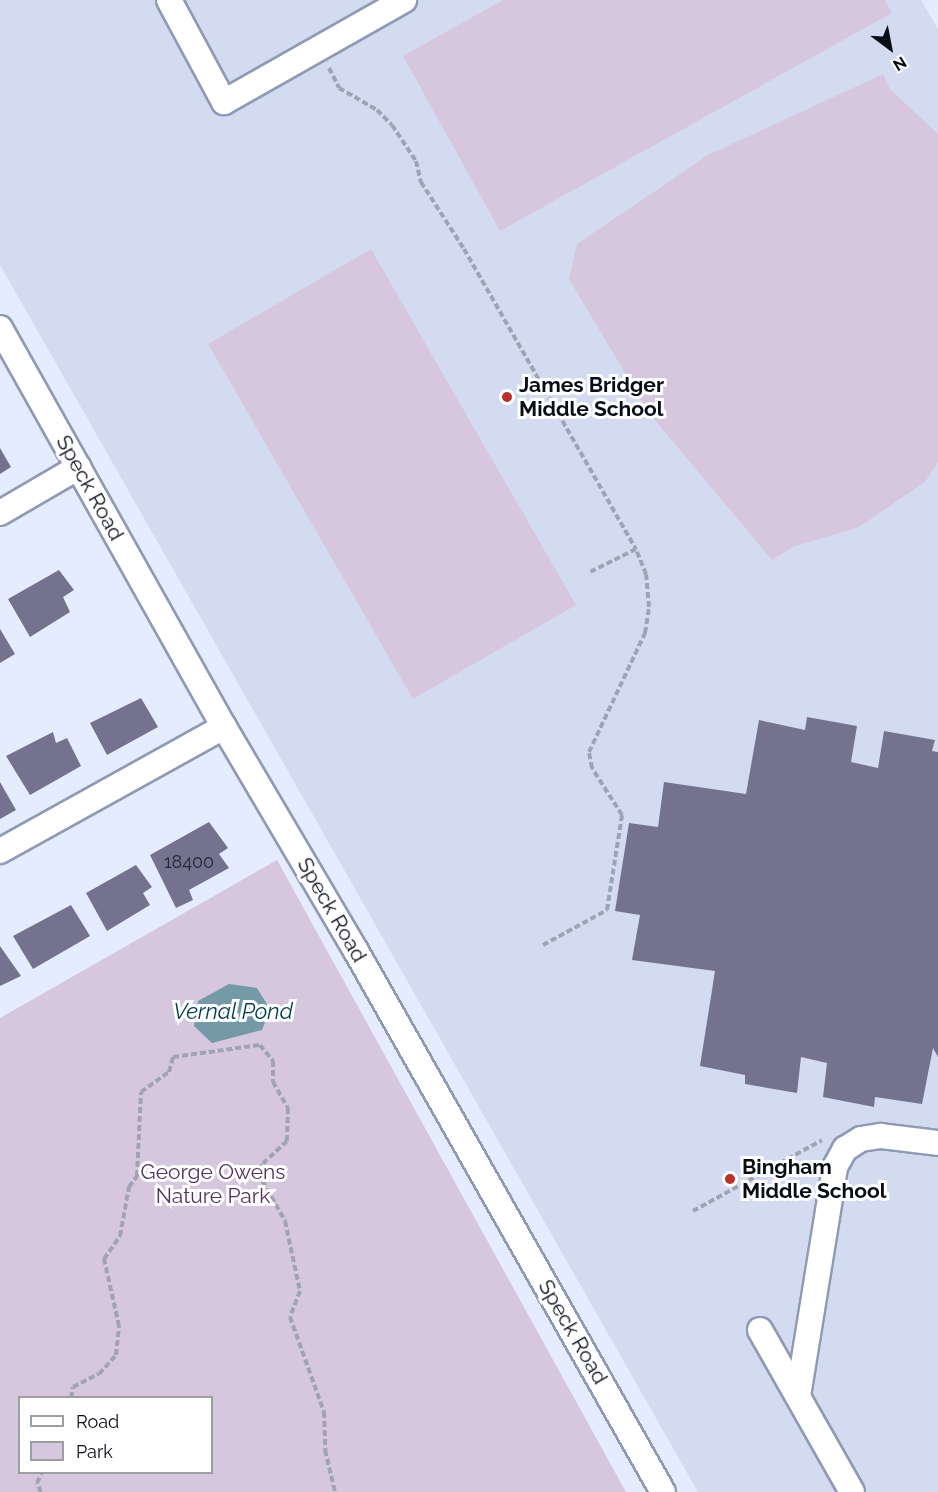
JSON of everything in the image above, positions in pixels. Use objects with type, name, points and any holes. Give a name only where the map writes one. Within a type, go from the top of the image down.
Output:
[{"type":"street","points":[[169,0],[225,102],[404,0]]},
{"type":"street","name":"Speck Road","points":[[0,328],[224,727],[356,951],[663,1492]]},
{"type":"street","points":[[0,513],[79,467]]},
{"type":"street","points":[[0,851],[224,727]]},
{"type":"street","points":[[798,1396],[835,1167],[845,1149],[861,1139],[881,1136],[938,1143]]},
{"type":"street","points":[[760,1329],[852,1492]]},
{"type":"path","points":[[318,49],[339,87],[377,110],[416,161],[421,182],[464,249],[636,549],[646,574],[649,607],[645,633],[589,752],[592,768],[622,815],[607,910],[543,945]]},
{"type":"path","points":[[590,572],[636,549]]},
{"type":"path","points":[[71,1396],[73,1387],[99,1374],[116,1355],[119,1326],[104,1259],[120,1236],[129,1187],[136,1176],[141,1092],[169,1072],[173,1057],[260,1045],[273,1061],[273,1082],[288,1108],[287,1141],[262,1164],[258,1173],[285,1221],[300,1291],[290,1317],[324,1412],[325,1450],[335,1492]]},
{"type":"path","points":[[693,1211],[827,1138],[845,1149]]},
{"type":"path","points":[[41,1492],[37,1483],[42,1474]]},
{"type":"shaded area","name":"James Bridger Middle School","points":[[0,0],[921,0],[938,29],[938,1492],[698,1492],[0,265]]},
{"type":"green space","points":[[503,0],[885,0],[892,13],[500,231],[403,56]]},
{"type":"green space","points":[[883,74],[890,89],[938,134],[938,462],[925,482],[859,527],[793,547],[772,560],[649,413],[569,279],[577,244],[708,155]]},
{"type":"green space","points":[[371,249],[576,605],[413,699],[208,344]]},
{"type":"green space","name":"George Owens Nature Park","points":[[277,860],[626,1492],[0,1492],[0,1018]]},
{"type":"water","name":"Vernal Pond","points":[[229,984],[257,988],[270,1009],[262,1030],[212,1043],[194,1026],[198,1001]]},
{"type":"building","points":[[0,448],[11,467],[0,474]]},
{"type":"building","points":[[59,570],[74,590],[63,597],[70,612],[30,637],[8,599]]},
{"type":"building","points":[[0,629],[15,654],[0,663]]},
{"type":"building","points":[[141,698],[158,727],[107,755],[90,723]]},
{"type":"building","name":"Bingham Middle School","points":[[807,717],[857,726],[851,762],[878,768],[884,731],[935,740],[932,751],[938,752],[938,1057],[933,1048],[922,1104],[875,1097],[874,1107],[823,1097],[827,1063],[801,1057],[797,1093],[745,1084],[745,1075],[700,1066],[715,971],[632,960],[640,915],[615,911],[629,823],[658,827],[664,782],[746,794],[759,720],[805,730]]},
{"type":"building","points":[[53,732],[56,743],[67,738],[81,766],[30,795],[6,756]]},
{"type":"building","points":[[0,782],[16,810],[0,819]]},
{"type":"building","points":[[209,822],[228,848],[219,854],[229,868],[189,890],[193,900],[176,908],[150,855]]},
{"type":"building","points":[[136,865],[152,887],[143,893],[150,905],[107,931],[86,893]]},
{"type":"building","points":[[71,905],[90,936],[33,969],[13,936]]},
{"type":"building","points":[[0,946],[21,976],[0,986]]},
{"type":"place","name":"James Bridger Middle School","points":[[507,397]]},
{"type":"place","name":"Bingham Middle School","points":[[730,1179]]}]
